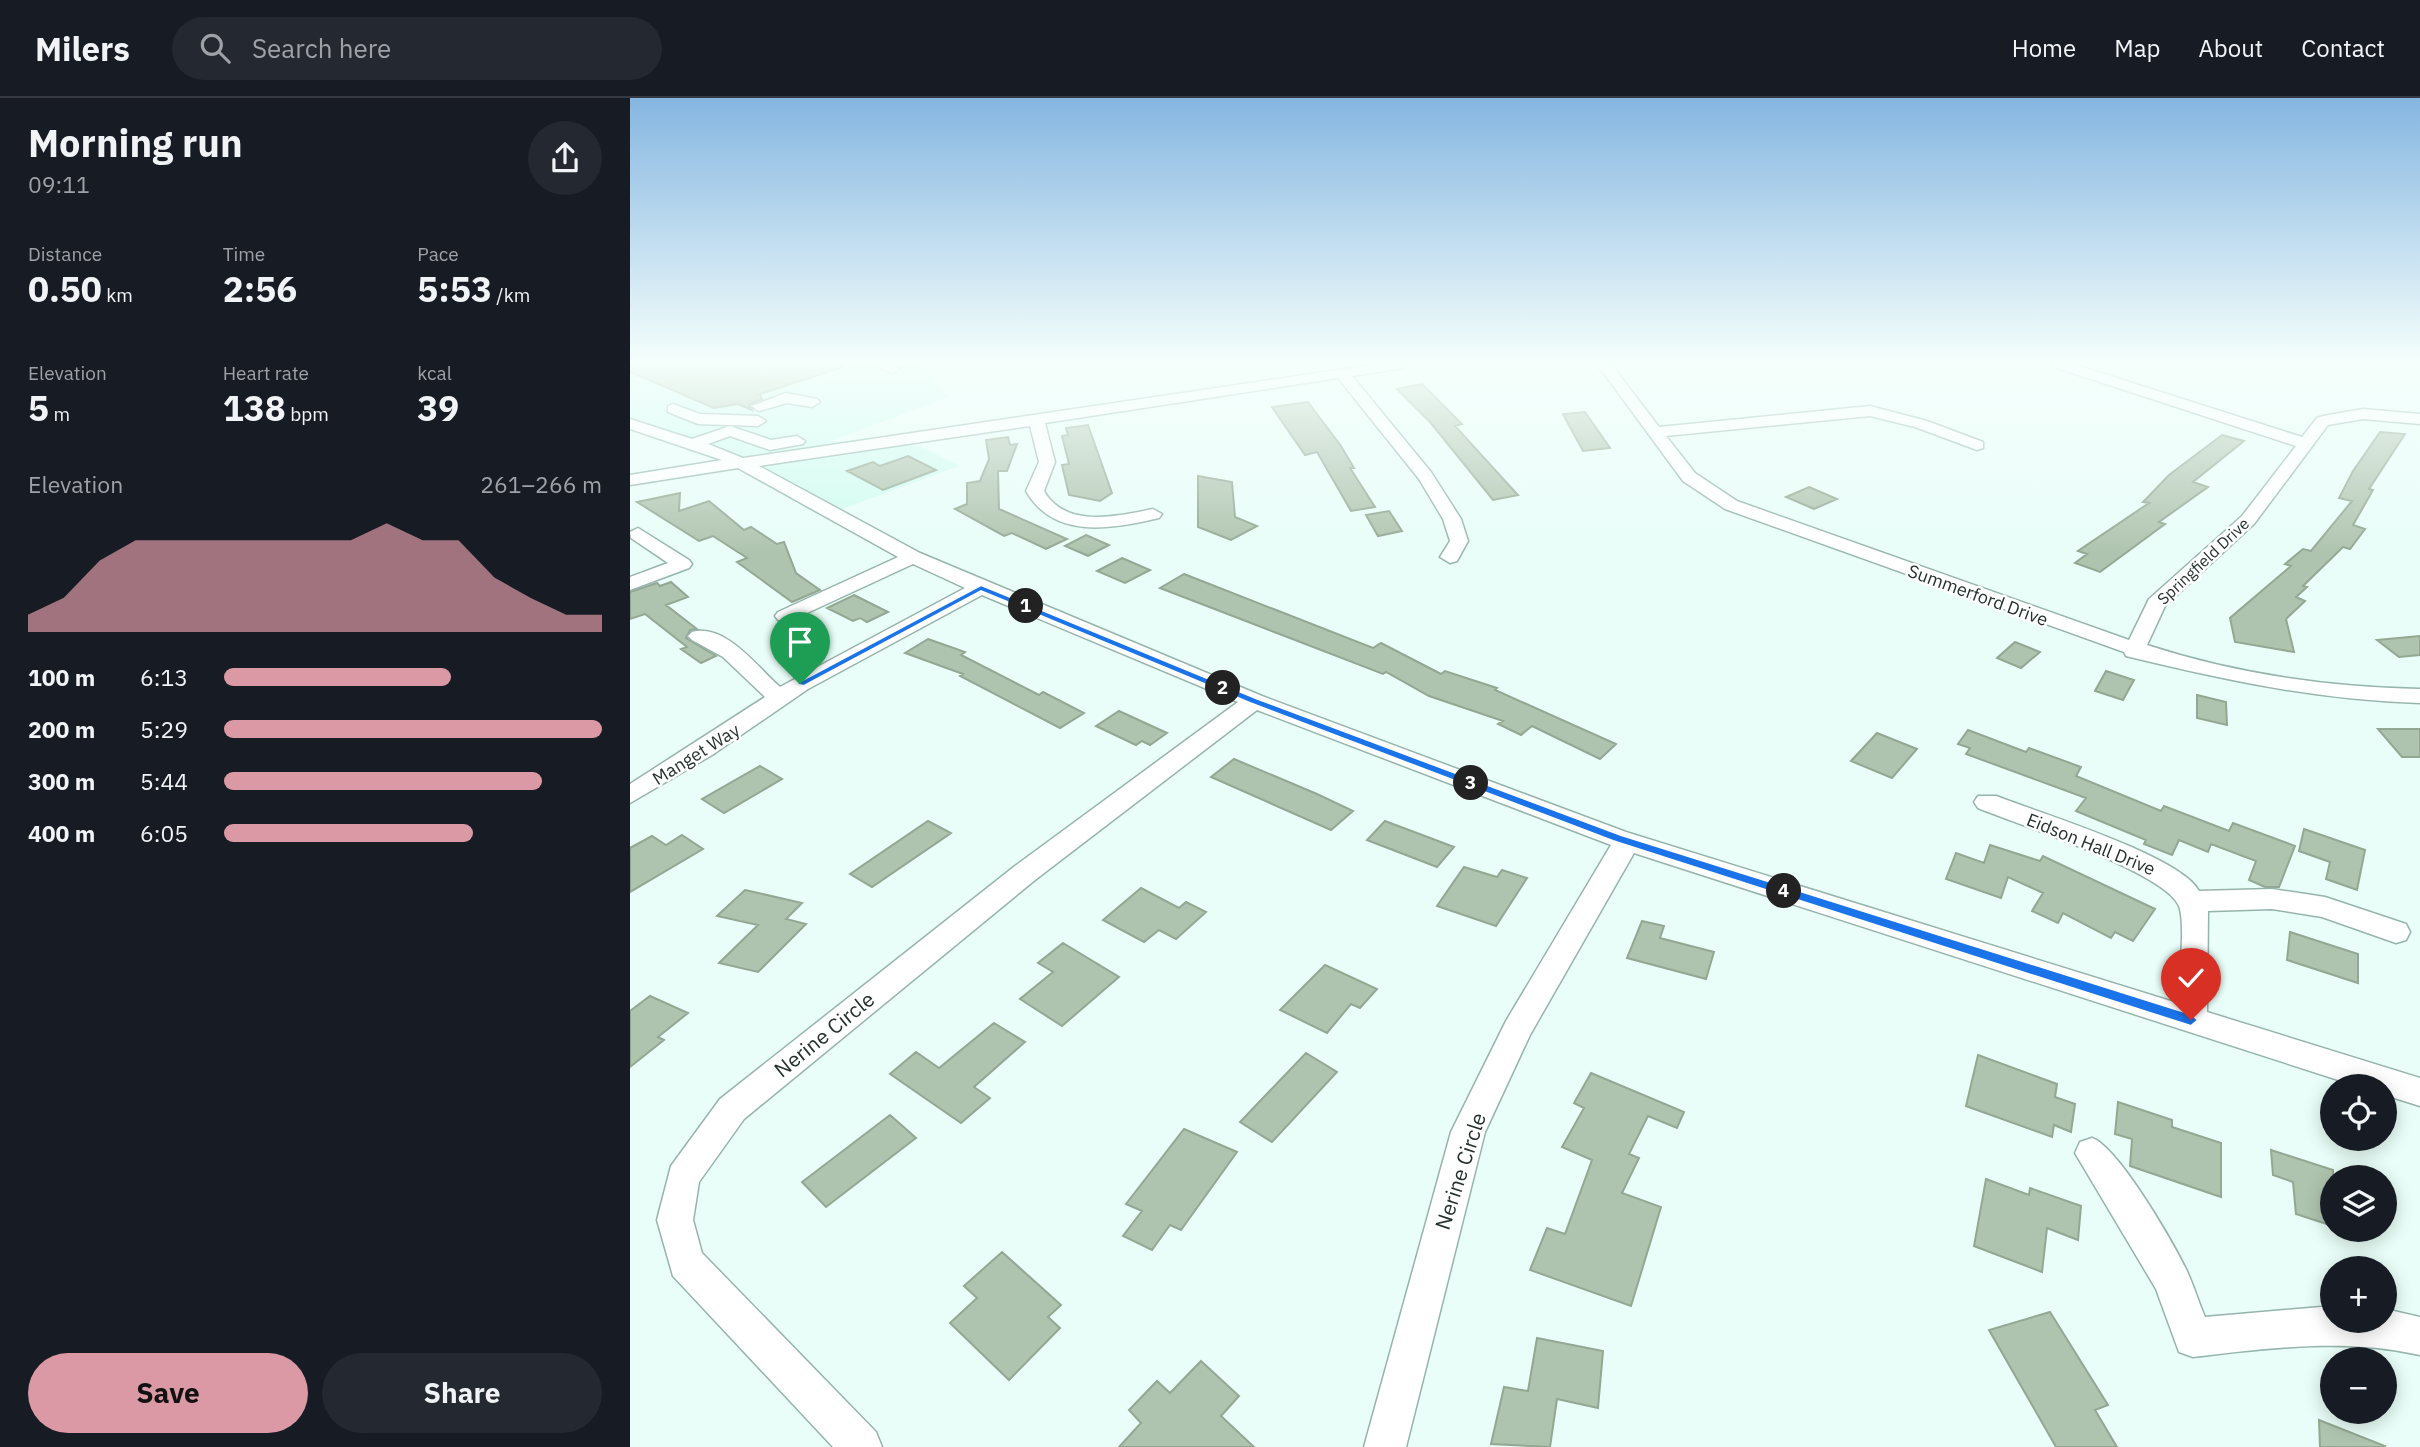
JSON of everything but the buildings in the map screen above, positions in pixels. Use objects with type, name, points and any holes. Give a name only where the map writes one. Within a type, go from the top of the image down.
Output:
[{"type":"street","points":[[640,427],[694,444],[742,464],[913,557],[981,588],[1254,701],[1627,841],[2420,1093]]},
{"type":"street","points":[[694,444],[723,427]]},
{"type":"street","points":[[730,427],[769,444],[799,441]]},
{"type":"street","points":[[630,489],[742,464],[990,427]]},
{"type":"street","points":[[1038,427],[1047,462],[1035,491],[1039,501],[1049,511],[1068,518],[1094,522],[1153,514]]},
{"type":"street","points":[[1384,427],[1442,500],[1456,526],[1460,541],[1450,557]]},
{"type":"street","name":"Summerford Drive","points":[[1652,427],[1689,477],[1731,505],[2134,650],[2203,670],[2298,687],[2420,696]]},
{"type":"street","points":[[1656,432],[1707,427]]},
{"type":"street","points":[[1929,427],[1977,444]]},
{"type":"street","points":[[2254,427],[2303,443]]},
{"type":"street","name":"Springfield Drive","points":[[2134,650],[2156,603],[2248,520],[2318,427]]},
{"type":"street","points":[[630,480],[667,462],[671,453],[666,436]]},
{"type":"street","points":[[630,480],[701,467],[742,464]]},
{"type":"street","points":[[630,584],[682,564],[638,534]]},
{"type":"street","points":[[785,616],[913,557]]},
{"type":"street","name":"Manget Way","points":[[630,795],[800,684],[981,588]]},
{"type":"street","points":[[699,636],[729,650],[753,677],[780,698]]},
{"type":"street","name":"Nerine Circle","points":[[861,1447],[686,1263],[675,1220],[683,1177],[732,1109],[1024,873],[1254,701]]},
{"type":"street","name":"Eidson Hall Drive","points":[[1987,802],[2155,869],[2174,880],[2192,901]]},
{"type":"street","name":"Nerine Circle","points":[[1385,1447],[1468,1132],[1517,1030],[1627,841]]},
{"type":"street","points":[[2191,1020],[2195,962],[2192,901],[2272,899],[2325,907],[2396,932]]},
{"type":"street","points":[[2091,1153],[2133,1213],[2172,1280],[2193,1338],[2310,1326],[2385,1330],[2420,1336]]},
{"type":"shaded area","points":[[630,427],[868,427],[830,441],[920,446],[959,466],[826,515],[736,468]]},
{"type":"route","points":[[800,684],[981,588],[1254,701],[1617,838],[2191,1020]]}]
